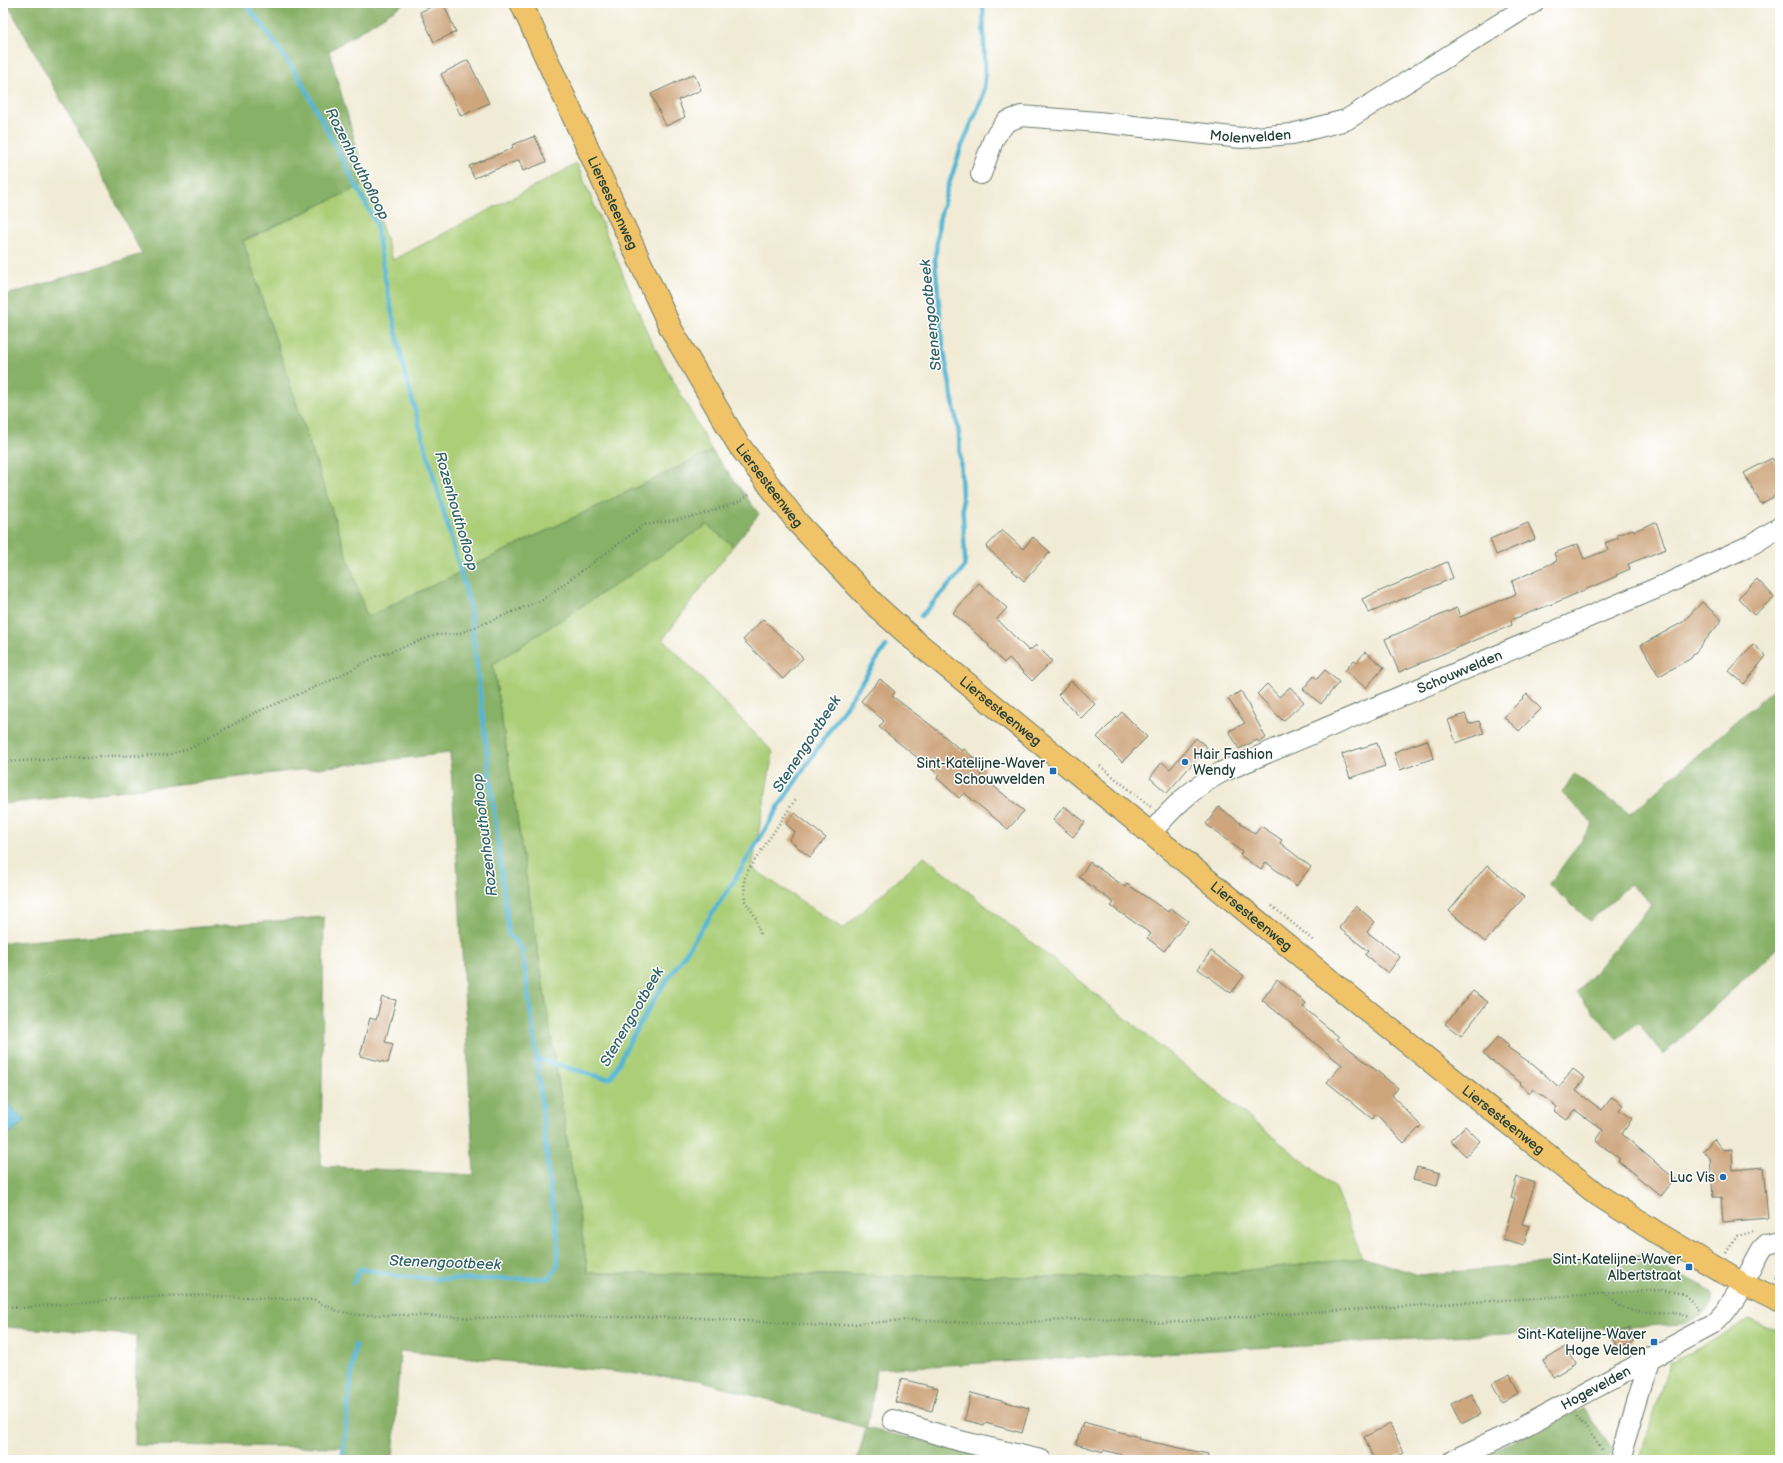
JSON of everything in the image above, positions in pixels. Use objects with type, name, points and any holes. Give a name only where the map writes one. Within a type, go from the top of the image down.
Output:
[{"type":"main road","name":"Liersesteenweg","points":[[521,3],[671,330],[738,444],[798,523],[876,606],[914,640],[1158,825],[1364,1008],[1598,1195],[1635,1220],[1743,1284],[1776,1293]]},
{"type":"street","name":"Molenvelden","points":[[982,174],[994,138],[1006,122],[1021,116],[1098,122],[1241,138],[1292,134],[1346,120],[1522,5]]},
{"type":"street","name":"Schouwvelden","points":[[1158,825],[1192,790],[1222,772],[1664,585],[1751,545],[1780,527]]},
{"type":"street","name":"Hogevelden","points":[[1453,1460],[1513,1432],[1712,1325],[1723,1316],[1762,1250],[1767,1244],[1780,1241]]},
{"type":"street","points":[[1611,1458],[1649,1360]]},
{"type":"street","points":[[893,1420],[960,1441],[1041,1460]]},
{"type":"path","points":[[3,762],[103,756],[168,755],[193,747],[252,714],[334,679],[374,656],[436,635],[458,634],[542,600],[644,525],[697,516],[740,501],[766,482]]},
{"type":"path","points":[[1096,762],[1158,825]]},
{"type":"path","points":[[760,934],[755,916],[746,901],[744,879],[749,869],[795,800]]},
{"type":"path","points":[[1269,905],[1315,941]]},
{"type":"path","points":[[1721,1249],[1726,1252]]},
{"type":"path","points":[[1776,1293],[1780,1272]]},
{"type":"path","points":[[3,1306],[21,1308],[127,1298],[188,1295],[314,1300],[337,1311],[357,1315],[406,1315],[476,1318],[525,1316],[702,1318],[826,1326],[908,1320],[998,1324],[1093,1318],[1163,1323],[1662,1290],[1684,1294],[1695,1304],[1712,1325]]},
{"type":"path","points":[[1604,1293],[1623,1307],[1639,1311],[1681,1314],[1712,1325]]},
{"type":"path","points":[[1567,1403],[1604,1452],[1611,1458]]},
{"type":"path","points":[[1517,1460],[1526,1456],[1545,1457],[1556,1460]]},
{"type":"green space","points":[[7,3],[405,3],[329,51],[367,183],[243,241],[367,617],[712,451],[759,514],[733,546],[707,525],[493,664],[588,1273],[1181,1278],[1362,1257],[1419,1275],[1643,1255],[1711,1292],[1713,1298],[1712,1304],[1709,1308],[1699,1316],[1683,1324],[876,1369],[871,1410],[866,1428],[699,1380],[400,1351],[393,1460],[344,1460],[344,1447],[135,1445],[136,1335],[3,1327],[3,943],[324,917],[321,1166],[474,1175],[450,753],[3,804],[3,296],[142,254],[86,145]]},
{"type":"green space","points":[[577,164],[649,337],[712,451],[367,617],[243,241],[367,183],[393,260]]},
{"type":"green space","points":[[707,524],[733,546],[663,639],[773,752],[752,868],[843,929],[924,856],[1334,1186],[1362,1257],[1181,1278],[588,1273],[493,664]]},
{"type":"green space","points":[[1778,685],[1780,686],[1780,946],[1663,1054],[1638,1023],[1617,1039],[1577,993],[1652,904],[1630,884],[1590,921],[1549,885],[1593,824],[1562,793],[1574,774],[1630,814]]},
{"type":"green space","points":[[1748,1320],[1780,1331],[1780,1460],[1639,1460],[1670,1364]]},
{"type":"green space","points":[[1582,1408],[1612,1449],[1609,1460],[1474,1460]]},
{"type":"green space","points":[[866,1428],[1007,1460],[857,1460]]},
{"type":"water","points":[[3,1102],[11,1107],[25,1121],[11,1133],[3,1133]]},
{"type":"building","points":[[443,3],[456,32],[434,42],[420,12]]},
{"type":"building","points":[[468,60],[489,103],[461,116],[441,74]]},
{"type":"building","points":[[694,74],[701,90],[678,100],[685,117],[666,126],[651,94]]},
{"type":"building","points":[[535,136],[546,162],[523,171],[519,160],[474,178],[469,166],[513,148],[512,145]]},
{"type":"building","points":[[1772,458],[1780,471],[1780,493],[1761,504],[1744,473]]},
{"type":"building","points":[[1656,522],[1666,549],[1628,564],[1630,569],[1616,575],[1617,576],[1511,620],[1512,625],[1399,672],[1385,639],[1457,608],[1460,617],[1516,594],[1512,581],[1557,561],[1554,553],[1578,544],[1584,559],[1608,550],[1605,543],[1618,538],[1617,535],[1633,529],[1634,531]]},
{"type":"building","points":[[1528,523],[1535,539],[1496,555],[1490,539]]},
{"type":"building","points":[[1002,530],[1023,549],[1033,537],[1050,552],[1024,581],[986,547]]},
{"type":"building","points":[[1447,562],[1453,578],[1369,613],[1362,599]]},
{"type":"building","points":[[1757,579],[1774,597],[1754,615],[1738,598]]},
{"type":"building","points":[[979,583],[1007,608],[997,619],[1029,651],[1036,645],[1052,661],[1032,681],[1009,658],[1004,663],[988,646],[989,645],[953,613]]},
{"type":"building","points":[[1702,602],[1722,620],[1690,659],[1659,676],[1641,645],[1683,622]]},
{"type":"building","points":[[763,619],[803,658],[783,679],[743,640]]},
{"type":"building","points":[[1753,644],[1766,656],[1744,684],[1729,671]]},
{"type":"building","points":[[1365,652],[1384,667],[1366,688],[1345,671],[1354,660],[1357,662]]},
{"type":"building","points":[[1325,670],[1339,682],[1321,704],[1303,689],[1314,676],[1317,679]]},
{"type":"building","points":[[880,679],[895,692],[892,696],[962,751],[964,749],[986,769],[980,775],[1024,811],[1008,829],[964,793],[959,798],[937,778],[939,775],[879,727],[884,721],[861,701]]},
{"type":"building","points":[[1071,681],[1095,704],[1081,718],[1058,695]]},
{"type":"building","points":[[1267,684],[1279,697],[1290,687],[1304,702],[1283,721],[1257,694]]},
{"type":"building","points":[[1241,691],[1266,738],[1259,742],[1257,740],[1239,749],[1229,731],[1245,723],[1228,699]]},
{"type":"building","points":[[1527,694],[1541,709],[1519,731],[1504,717]]},
{"type":"building","points":[[1122,712],[1147,737],[1122,762],[1097,737]]},
{"type":"building","points":[[1465,714],[1469,724],[1479,721],[1484,733],[1456,743],[1448,720]]},
{"type":"building","points":[[1196,738],[1207,747],[1167,793],[1150,778],[1162,762],[1170,769]]},
{"type":"building","points":[[1427,740],[1434,758],[1400,770],[1394,752]]},
{"type":"building","points":[[1377,743],[1385,766],[1350,778],[1342,754]]},
{"type":"building","points":[[1064,806],[1085,822],[1073,837],[1053,820]]},
{"type":"building","points":[[1219,807],[1255,834],[1261,826],[1282,840],[1280,843],[1311,867],[1296,886],[1266,862],[1261,870],[1240,855],[1242,852],[1206,824]]},
{"type":"building","points":[[795,813],[826,838],[810,857],[789,840],[795,832],[786,824]]},
{"type":"building","points":[[1090,862],[1125,887],[1127,884],[1168,912],[1171,908],[1188,921],[1164,951],[1147,938],[1151,934],[1111,906],[1114,903],[1079,877]]},
{"type":"building","points":[[1487,865],[1524,897],[1485,942],[1449,911]]},
{"type":"building","points":[[1356,906],[1375,922],[1367,932],[1400,957],[1388,973],[1365,955],[1368,951],[1339,928]]},
{"type":"building","points":[[1211,951],[1244,976],[1231,993],[1198,969]]},
{"type":"building","points":[[1277,980],[1306,1003],[1303,1007],[1339,1037],[1337,1039],[1398,1088],[1392,1095],[1421,1126],[1404,1143],[1376,1114],[1372,1119],[1327,1082],[1342,1065],[1262,1000]]},
{"type":"building","points":[[1473,991],[1488,1002],[1461,1036],[1445,1024]]},
{"type":"building","points":[[382,997],[396,1000],[385,1042],[393,1044],[388,1063],[360,1056],[370,1018],[376,1020]]},
{"type":"building","points":[[1498,1037],[1509,1046],[1507,1047],[1532,1064],[1559,1087],[1573,1069],[1585,1078],[1576,1091],[1602,1110],[1612,1097],[1623,1105],[1619,1110],[1632,1119],[1622,1134],[1675,1179],[1661,1196],[1618,1161],[1620,1159],[1596,1141],[1603,1130],[1575,1110],[1567,1120],[1554,1111],[1557,1107],[1533,1089],[1530,1093],[1520,1084],[1521,1083],[1483,1054]]},
{"type":"building","points":[[1465,1126],[1480,1141],[1466,1156],[1450,1141]]},
{"type":"building","points":[[1714,1139],[1723,1150],[1732,1149],[1733,1170],[1763,1167],[1768,1218],[1723,1222],[1721,1197],[1713,1197],[1710,1158],[1703,1151]]},
{"type":"building","points":[[1417,1167],[1440,1173],[1437,1186],[1413,1180]]},
{"type":"building","points":[[1517,1177],[1535,1183],[1522,1224],[1529,1226],[1524,1245],[1503,1239],[1515,1198],[1511,1197]]},
{"type":"building","points":[[1628,1328],[1634,1341],[1618,1349],[1611,1337]]},
{"type":"building","points":[[1565,1347],[1575,1364],[1553,1377],[1543,1360]]},
{"type":"building","points":[[1510,1374],[1519,1393],[1502,1402],[1492,1383]]},
{"type":"building","points":[[901,1379],[938,1388],[932,1411],[895,1402]]},
{"type":"building","points":[[971,1393],[1029,1408],[1022,1433],[985,1423],[984,1425],[965,1420]]},
{"type":"building","points":[[1471,1394],[1481,1414],[1461,1424],[1451,1404]]},
{"type":"building","points":[[1083,1422],[1139,1437],[1138,1439],[1208,1454],[1207,1460],[1142,1460],[1103,1450],[1103,1452],[1076,1444]]},
{"type":"building","points":[[1390,1424],[1404,1453],[1389,1460],[1374,1460],[1364,1437]]},
{"type":"waterway","name":"Rozenhouthofloop","points":[[244,3],[261,23],[300,79],[376,223],[385,279],[405,374],[469,602],[509,935],[522,949],[537,1059]]},
{"type":"waterway","name":"Stenengootbeek","points":[[921,616],[964,568],[965,558],[959,434],[943,347],[935,261],[939,221],[947,190],[961,148],[983,96],[985,78],[983,3]]},
{"type":"waterway","name":"Stenengootbeek","points":[[353,1283],[360,1269],[396,1276],[434,1279],[550,1278],[558,1264],[558,1238],[550,1190],[537,1059],[604,1078],[611,1078],[631,1039],[657,995],[732,884],[781,803],[886,646]]},
{"type":"waterway","name":"Stenengootbeek","points":[[342,1460],[355,1345]]},
{"type":"place","name":"Hair Fashion Wendy","points":[[1185,762]]},
{"type":"place","name":"Sint-Katelijne-Waver Schouwvelden","points":[[1053,771]]},
{"type":"place","name":"Luc Vis","points":[[1723,1177]]},
{"type":"place","name":"Sint-Katelijne-Waver Albertstraat","points":[[1689,1267]]},
{"type":"place","name":"Sint-Katelijne-Waver Hoge Velden","points":[[1654,1342]]}]
